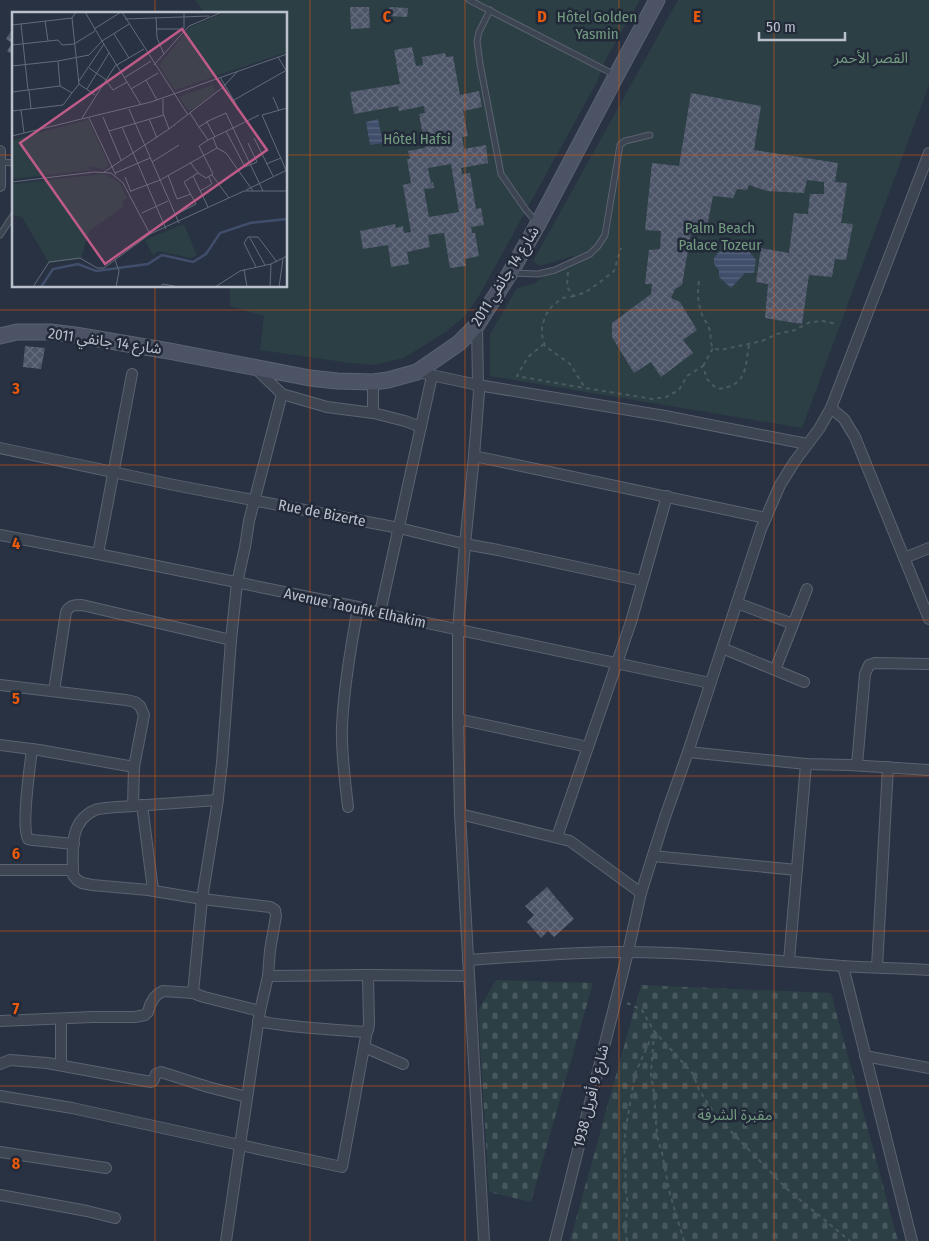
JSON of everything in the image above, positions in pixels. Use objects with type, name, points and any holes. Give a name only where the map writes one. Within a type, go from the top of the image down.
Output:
[{"type":"main road","name":"شارع 14 جانفي 2011","points":[[0,336],[17,332],[50,332],[75,335],[310,378],[337,381],[373,382],[425,374],[477,326],[510,273],[657,0]]},
{"type":"street","points":[[0,151],[0,186]]},
{"type":"street","name":"شارع 9 أفريل 1938","points":[[555,1241],[628,952],[641,893],[761,529],[780,485],[819,429],[831,408],[929,153]]},
{"type":"street","points":[[477,326],[479,392],[458,630],[458,719],[460,814],[484,1241]]},
{"type":"street","points":[[254,367],[282,394],[327,407],[373,413],[421,427]]},
{"type":"street","points":[[98,554],[132,374]]},
{"type":"street","points":[[380,613],[421,427],[425,374],[478,385],[665,416],[807,444]]},
{"type":"street","points":[[373,382],[373,413]]},
{"type":"street","points":[[193,993],[202,899],[222,763],[237,583],[249,521],[282,394]]},
{"type":"street","points":[[831,408],[844,419],[855,437],[929,619]]},
{"type":"street","name":"Rue de Bizerte","points":[[0,448],[399,528],[465,544],[642,581]]},
{"type":"street","points":[[474,456],[766,518]]},
{"type":"street","points":[[557,837],[630,622],[667,496]]},
{"type":"street","name":"Avenue Taoufik Elhakim","points":[[0,535],[358,607],[616,664],[710,682]]},
{"type":"street","points":[[904,558],[929,548]]},
{"type":"street","points":[[775,670],[807,589]]},
{"type":"street","points":[[737,602],[793,624]]},
{"type":"street","points":[[54,691],[66,612],[74,605],[82,605],[231,640]]},
{"type":"street","points":[[348,807],[342,728],[346,670],[358,607]]},
{"type":"street","points":[[722,648],[804,682]]},
{"type":"street","points":[[856,765],[865,674],[869,665],[876,663],[929,664]]},
{"type":"street","points":[[0,685],[126,700],[135,702],[140,706],[144,720],[134,767],[138,805],[153,890]]},
{"type":"street","points":[[458,719],[588,747]]},
{"type":"street","points":[[0,745],[134,767]]},
{"type":"street","points":[[32,749],[25,834],[28,839],[74,844]]},
{"type":"street","points":[[688,752],[806,764],[929,770]]},
{"type":"street","points":[[789,961],[806,764]]},
{"type":"street","points":[[877,967],[888,767]]},
{"type":"street","points":[[218,800],[96,809],[77,826],[74,835],[73,875],[82,883],[92,885],[153,890],[202,899],[264,905],[270,906],[275,910],[276,916],[268,976],[259,1016],[226,1241]]},
{"type":"street","points":[[460,814],[570,841],[641,893]]},
{"type":"street","points":[[653,856],[797,870]]},
{"type":"street","points":[[0,870],[73,870]]},
{"type":"street","points":[[468,960],[552,954],[628,952],[738,957],[844,966],[929,970]]},
{"type":"street","points":[[844,966],[912,1241]]},
{"type":"street","points":[[0,1096],[72,1108],[342,1167],[369,1024],[368,975]]},
{"type":"street","points":[[268,976],[469,976]]},
{"type":"street","points":[[0,1021],[61,1018],[135,1018],[145,1015],[154,998],[163,991],[193,993],[259,1016],[269,1024],[367,1032]]},
{"type":"street","points":[[61,1018],[62,1065]]},
{"type":"street","points":[[364,1047],[403,1064]]},
{"type":"street","points":[[865,1056],[929,1068]]},
{"type":"street","points":[[0,1064],[10,1060],[47,1063],[151,1082],[156,1074],[161,1072],[247,1097]]},
{"type":"street","points":[[0,1152],[106,1168]]},
{"type":"street","points":[[0,1196],[87,1211],[115,1218]]},
{"type":"lane","points":[[468,0],[616,76]]},
{"type":"lane","points":[[490,10],[479,32],[477,41],[501,174],[538,224]]},
{"type":"lane","points":[[510,273],[538,274],[555,270],[590,254],[605,235],[620,145],[625,141],[650,135]]},
{"type":"lane","points":[[0,235],[12,217]]},
{"type":"path","points":[[585,388],[570,364],[545,346],[542,325],[553,305],[563,298],[586,292],[614,271],[621,248]]},
{"type":"path","points":[[568,264],[567,286],[574,296]]},
{"type":"path","points":[[699,281],[698,305],[710,329],[710,343],[713,348],[720,350],[762,341],[777,334],[796,330],[810,322],[824,321],[836,324]]},
{"type":"path","points":[[544,344],[528,357],[517,376],[653,399],[679,390],[686,376],[703,366],[713,348]]},
{"type":"path","points":[[703,366],[707,379],[717,388],[728,388],[739,381],[744,373],[749,344]]},
{"type":"path","points":[[616,998],[642,1010],[654,1031],[693,1074],[699,1090],[716,1116],[787,1189],[850,1241]]},
{"type":"path","points":[[627,1241],[625,1226],[628,1205],[625,1186],[624,1146],[626,1127],[635,1074],[654,1031]]},
{"type":"path","points":[[654,1031],[652,1074],[657,1136],[670,1194],[684,1241]]},
{"type":"green space","name":"Hôtel Hafsi","points":[[195,0],[640,0],[606,59],[597,82],[480,294],[465,316],[447,331],[404,358],[374,365],[260,350],[264,316],[230,306],[230,288],[288,288],[288,12],[204,12]]},
{"type":"green space","name":"Palm Beach Palace Tozeur","points":[[678,0],[929,0],[929,85],[802,428],[490,376],[490,334],[517,288],[533,284],[576,255],[540,266],[533,261]]},
{"type":"green space","points":[[496,980],[593,983],[531,1202],[489,1192],[478,1011]]},
{"type":"green space","name":"مقبرة الشرفة","points":[[641,985],[831,993],[898,1241],[570,1241]]},
{"type":"water","points":[[378,119],[383,143],[370,145],[366,122]]},
{"type":"water","points":[[725,244],[747,249],[756,260],[754,273],[745,273],[731,288],[719,277],[719,270],[714,264],[714,258],[723,250]]},
{"type":"building","points":[[350,7],[369,7],[370,28],[351,29]]},
{"type":"building","points":[[389,7],[408,8],[407,17],[389,16]]},
{"type":"building","points":[[12,29],[12,43],[6,39]]},
{"type":"building","points":[[12,43],[12,54],[7,51]]},
{"type":"building","points":[[412,47],[416,66],[423,65],[422,57],[445,53],[446,57],[453,56],[460,95],[479,91],[482,107],[463,111],[468,136],[462,137],[464,149],[486,145],[488,163],[461,168],[462,174],[470,173],[476,209],[481,208],[484,225],[471,227],[472,233],[475,233],[479,256],[465,259],[466,266],[450,268],[444,233],[428,235],[430,247],[407,252],[409,264],[391,267],[388,245],[363,249],[360,231],[395,224],[396,228],[403,226],[404,233],[411,232],[403,185],[411,183],[407,159],[410,159],[408,151],[425,148],[419,114],[425,113],[424,106],[399,111],[398,106],[354,114],[350,92],[400,84],[394,50]],"holes":[[[447,133],[448,145],[444,146],[442,134]],[[451,164],[459,212],[429,217],[424,189],[434,188],[428,168]]]},
{"type":"building","name":"Palm Beach Palace Tozeur","points":[[691,93],[761,106],[754,150],[838,163],[835,182],[847,183],[841,223],[853,224],[846,260],[835,259],[832,277],[809,275],[802,324],[765,318],[768,284],[756,282],[761,248],[789,253],[794,213],[808,214],[810,194],[824,194],[824,182],[807,180],[804,193],[767,191],[749,185],[747,190],[737,189],[733,198],[713,196],[707,227],[692,227],[682,285],[675,289],[671,298],[680,302],[697,330],[683,340],[693,353],[661,377],[651,362],[634,373],[612,337],[612,323],[651,294],[652,284],[645,284],[649,250],[660,249],[661,231],[645,230],[652,163],[679,166]]},
{"type":"building","points":[[25,346],[45,348],[41,369],[23,367]]},
{"type":"building","points":[[547,887],[574,919],[554,937],[548,931],[541,938],[527,922],[534,915],[525,906]]},
{"type":"park label","name":"Hôtel Golden Yasmin","points":[[597,26]]},
{"type":"park label","name":"القصر الأحمر","points":[[871,58]]}]
